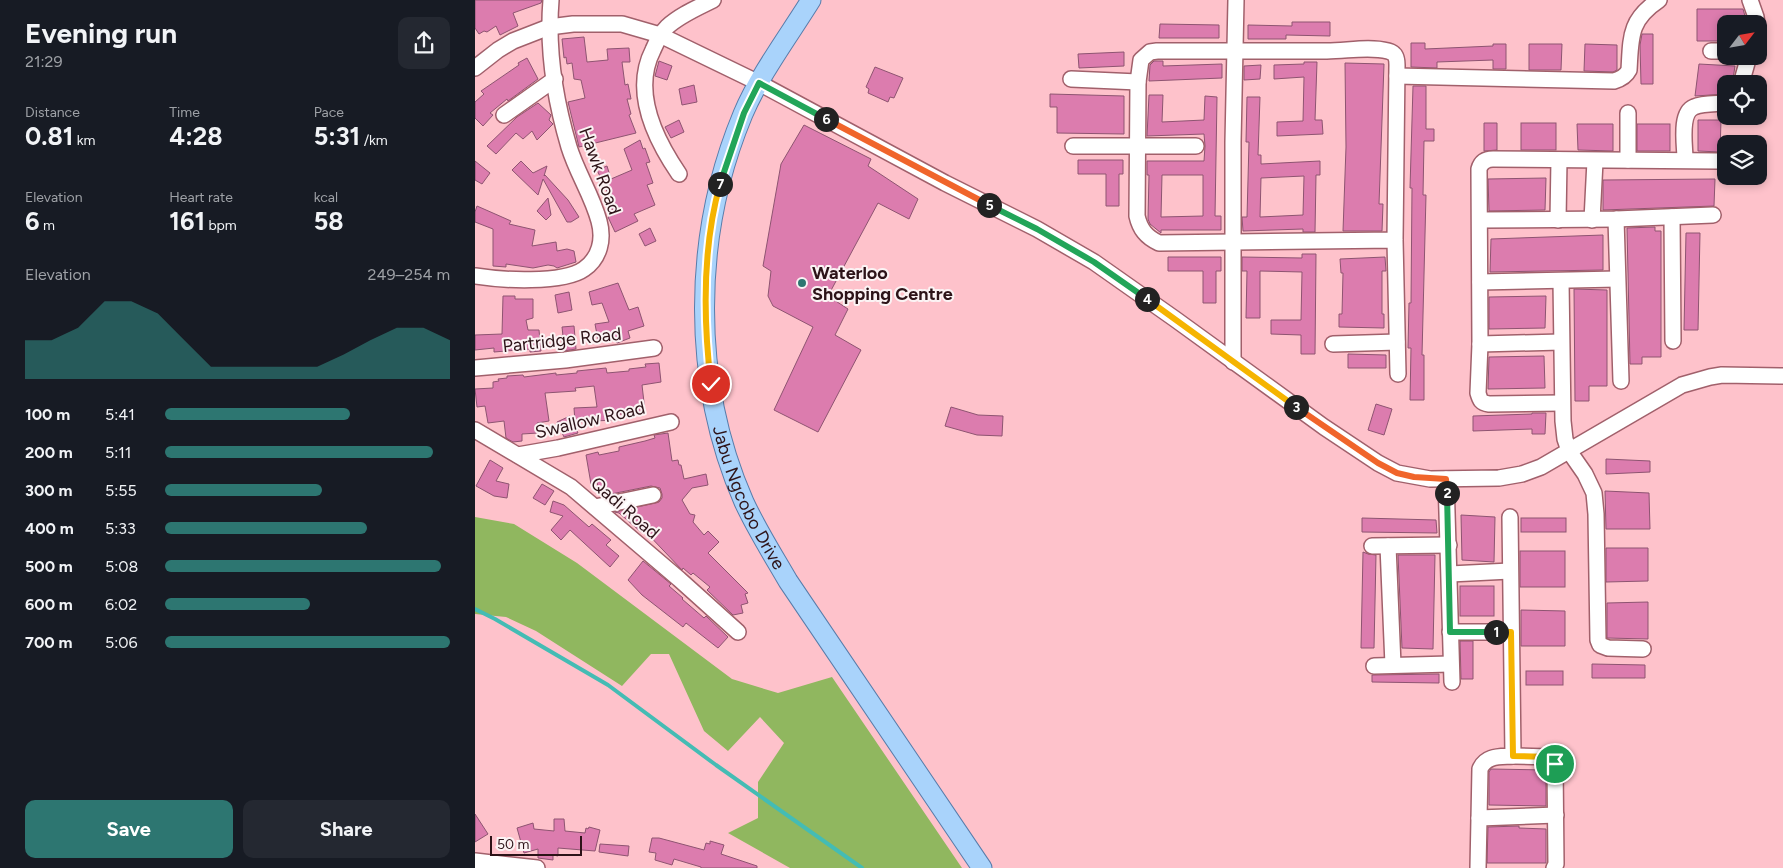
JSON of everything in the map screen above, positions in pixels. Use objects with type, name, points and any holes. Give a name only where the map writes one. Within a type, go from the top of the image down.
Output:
[{"type":"main road","name":"Jabu Ngcobo Drive","points":[[811,0],[759,83],[744,113],[729,154],[718,193],[707,265],[705,306],[706,345],[711,384],[729,462],[744,502],[764,541],[788,582],[982,868]]},
{"type":"street","name":"Hawk Road","points":[[475,276],[522,279],[566,276],[584,269],[599,250],[601,234],[599,222],[568,145],[555,80],[549,27],[551,0]]},
{"type":"street","points":[[679,174],[670,161],[654,127],[646,101],[644,90],[646,66],[660,35],[667,27],[682,16],[713,0]]},
{"type":"street","points":[[1233,362],[1236,0]]},
{"type":"street","points":[[1397,76],[1619,80],[1629,70],[1631,36],[1634,26],[1659,0]]},
{"type":"street","points":[[1750,0],[1755,15]]},
{"type":"street","points":[[475,68],[513,40],[549,27],[573,24],[622,24],[660,35],[759,83],[945,183],[1045,233],[1094,262],[1324,427],[1378,463],[1397,473],[1414,477],[1446,479],[1499,478],[1522,474],[1541,467],[1682,385],[1722,375],[1783,376]]},
{"type":"street","points":[[1395,240],[1233,243],[1159,243],[1151,240],[1139,226],[1137,216],[1138,82],[1141,60],[1150,52],[1157,51],[1331,51],[1373,49],[1389,51],[1395,54],[1397,58],[1395,240],[1398,374]]},
{"type":"street","points":[[1711,51],[1717,51]]},
{"type":"street","points":[[1071,79],[1138,82]]},
{"type":"street","points":[[503,115],[555,80]]},
{"type":"street","points":[[1685,160],[1684,119],[1686,112],[1696,106],[1717,105]]},
{"type":"street","points":[[1628,113],[1628,160]]},
{"type":"street","points":[[1073,146],[1196,146]]},
{"type":"street","points":[[1561,403],[1483,403],[1478,393],[1480,344],[1479,169],[1481,164],[1484,161],[1493,159],[1717,161]]},
{"type":"street","points":[[1558,220],[1559,160]]},
{"type":"street","points":[[1592,220],[1595,161]]},
{"type":"street","points":[[1480,220],[1616,220],[1713,215]]},
{"type":"street","points":[[1672,217],[1673,341]]},
{"type":"street","points":[[1616,220],[1621,381]]},
{"type":"street","points":[[1480,282],[1617,279]]},
{"type":"street","points":[[1561,281],[1561,403],[1565,439],[1569,451],[1591,483],[1594,493],[1598,640],[1600,645],[1608,648],[1643,649]]},
{"type":"street","points":[[1333,344],[1397,342]]},
{"type":"street","points":[[1480,344],[1561,342]]},
{"type":"street","name":"Partridge Road","points":[[475,368],[565,360],[654,348]]},
{"type":"street","name":"Swallow Road","points":[[518,455],[572,445],[671,422]]},
{"type":"street","name":"Qadi Road","points":[[475,430],[562,480],[738,632]]},
{"type":"street","points":[[1446,479],[1452,682]]},
{"type":"street","points":[[595,507],[653,495]]},
{"type":"street","points":[[1510,516],[1513,756]]},
{"type":"street","points":[[1372,546],[1449,545]]},
{"type":"street","points":[[1388,546],[1393,665]]},
{"type":"street","points":[[1450,574],[1510,571]]},
{"type":"street","points":[[1450,632],[1511,632]]},
{"type":"street","points":[[1374,666],[1451,664]]},
{"type":"street","points":[[1478,868],[1479,769],[1482,763],[1492,757],[1545,756],[1554,762],[1556,768],[1556,864],[1554,868]]},
{"type":"street","points":[[1479,818],[1556,815]]},
{"type":"street","points":[[475,861],[537,868]]},
{"type":"green space","points":[[475,517],[514,524],[577,563],[732,679],[778,693],[832,677],[962,868],[790,868],[728,833],[758,818],[758,782],[784,743],[760,717],[728,751],[704,731],[669,654],[651,654],[622,686],[536,631],[506,617],[475,614]]},
{"type":"building","points":[[475,0],[542,0],[541,3],[513,13],[518,26],[500,35],[496,26],[487,32],[484,31],[479,34],[475,28]]},
{"type":"building","points":[[1697,9],[1743,9],[1745,15],[1717,15],[1717,41],[1697,41]]},
{"type":"building","points":[[1292,22],[1330,22],[1330,36],[1286,35],[1286,39],[1248,39],[1248,25],[1292,26]]},
{"type":"building","points":[[1160,24],[1219,25],[1219,38],[1159,38]]},
{"type":"building","points":[[1642,34],[1653,34],[1653,84],[1641,84],[1640,45]]},
{"type":"building","points":[[584,37],[587,62],[608,60],[607,49],[629,48],[630,62],[622,62],[625,85],[628,84],[631,99],[627,99],[631,114],[629,115],[636,133],[579,147],[568,102],[585,98],[581,80],[574,79],[572,63],[567,64],[566,57],[564,58],[562,39]]},
{"type":"building","points":[[1411,43],[1425,43],[1425,49],[1506,44],[1506,69],[1493,69],[1493,60],[1437,62],[1437,68],[1411,67]]},
{"type":"building","points":[[1529,44],[1562,44],[1561,70],[1529,70]]},
{"type":"building","points":[[1585,44],[1617,45],[1617,70],[1613,72],[1584,71]]},
{"type":"building","points":[[1124,52],[1124,66],[1079,68],[1078,54]]},
{"type":"building","points":[[527,58],[538,79],[508,101],[507,99],[490,113],[493,115],[483,126],[475,118],[475,102],[484,94],[481,91]]},
{"type":"building","points":[[659,61],[672,66],[667,80],[655,76]]},
{"type":"building","points":[[1154,61],[1163,61],[1163,66],[1222,64],[1222,78],[1149,81],[1150,65]]},
{"type":"building","points":[[1304,62],[1317,62],[1315,120],[1322,120],[1323,134],[1277,136],[1277,122],[1303,121],[1304,77],[1274,79],[1274,65],[1304,64]]},
{"type":"building","points":[[1345,63],[1384,64],[1379,204],[1383,204],[1382,231],[1343,231],[1346,147]]},
{"type":"building","points":[[1699,64],[1735,66],[1734,75],[1717,75],[1717,95],[1695,96]]},
{"type":"building","points":[[1261,65],[1260,79],[1244,80],[1244,66]]},
{"type":"building","points":[[875,67],[903,78],[894,98],[890,97],[888,102],[868,93],[869,89],[866,87]]},
{"type":"building","points":[[694,85],[697,102],[682,105],[679,89]]},
{"type":"building","points":[[1413,86],[1426,86],[1426,129],[1434,129],[1434,141],[1424,141],[1423,195],[1426,195],[1422,355],[1424,355],[1424,400],[1410,400],[1411,348],[1408,348],[1409,303],[1411,303],[1412,188],[1410,188]]},
{"type":"building","points":[[1050,94],[1124,96],[1124,134],[1057,133],[1057,107],[1050,107]]},
{"type":"building","points":[[1149,95],[1163,95],[1162,122],[1204,120],[1205,96],[1217,97],[1215,216],[1221,216],[1221,230],[1161,230],[1161,233],[1150,224],[1148,219],[1149,175],[1147,175],[1147,161],[1204,161],[1205,146],[1204,134],[1147,136]],"holes":[[[1162,175],[1203,175],[1203,216],[1161,217]]]},
{"type":"building","points":[[1247,97],[1260,97],[1258,155],[1261,155],[1261,164],[1320,161],[1320,175],[1316,175],[1315,232],[1303,232],[1303,229],[1243,231],[1242,217],[1247,217],[1249,142],[1246,142]],"holes":[[[1304,176],[1303,215],[1260,217],[1261,178]]]},
{"type":"building","points":[[538,103],[551,115],[549,120],[553,124],[537,140],[532,131],[523,139],[516,133],[496,154],[487,146],[517,117]]},
{"type":"building","points":[[679,120],[684,132],[671,138],[665,127]]},
{"type":"building","points":[[1698,120],[1717,120],[1717,125],[1721,125],[1721,135],[1717,135],[1717,152],[1698,151]]},
{"type":"building","points":[[1484,123],[1497,123],[1497,150],[1484,151]]},
{"type":"building","points":[[1521,123],[1556,123],[1556,150],[1521,150]]},
{"type":"building","points":[[1577,124],[1613,124],[1613,151],[1578,150]]},
{"type":"building","points":[[1637,124],[1670,124],[1670,151],[1637,151]]},
{"type":"building","name":"Waterloo Shopping Centre","points":[[804,125],[871,159],[868,166],[918,199],[909,219],[878,203],[828,296],[848,309],[835,335],[861,350],[818,432],[774,410],[813,327],[773,306],[768,296],[771,271],[763,266],[781,164]]},
{"type":"building","points":[[640,140],[650,162],[646,163],[653,183],[647,185],[655,205],[634,214],[638,221],[615,232],[608,217],[614,214],[608,199],[610,198],[597,170],[607,166],[611,179],[632,170],[624,149]]},
{"type":"building","points":[[1078,160],[1123,160],[1123,174],[1119,174],[1119,206],[1106,206],[1106,174],[1078,174]]},
{"type":"building","points":[[475,161],[490,173],[482,184],[475,180]]},
{"type":"building","points":[[521,161],[533,173],[547,166],[544,176],[568,200],[579,217],[571,222],[567,222],[543,179],[538,195],[512,170]]},
{"type":"building","points":[[1546,178],[1545,210],[1489,211],[1488,179]]},
{"type":"building","points":[[1715,179],[1714,206],[1603,210],[1603,180]]},
{"type":"building","points":[[548,198],[551,215],[546,220],[537,211]]},
{"type":"building","points":[[477,206],[511,221],[509,224],[535,230],[532,246],[556,242],[557,251],[567,249],[574,251],[576,262],[557,268],[548,265],[533,268],[506,264],[506,267],[493,266],[493,229],[475,222]]},
{"type":"building","points":[[1655,227],[1655,231],[1661,231],[1661,357],[1642,357],[1642,364],[1630,364],[1627,228]]},
{"type":"building","points":[[650,228],[656,241],[645,246],[639,234]]},
{"type":"building","points":[[1686,233],[1700,233],[1698,330],[1684,330]]},
{"type":"building","points":[[1603,235],[1603,270],[1490,272],[1491,239]]},
{"type":"building","points":[[1302,254],[1316,254],[1315,354],[1301,354],[1301,335],[1271,334],[1271,320],[1301,320],[1302,272],[1260,271],[1260,318],[1246,318],[1247,271],[1242,271],[1242,257],[1302,258]]},
{"type":"building","points":[[1168,257],[1221,257],[1221,271],[1216,271],[1216,303],[1203,303],[1203,271],[1168,271]]},
{"type":"building","points":[[1385,257],[1386,271],[1382,271],[1382,314],[1384,314],[1384,328],[1339,327],[1339,314],[1342,314],[1343,273],[1341,273],[1340,259]]},
{"type":"building","points":[[618,283],[629,310],[638,307],[644,326],[628,331],[630,338],[617,343],[614,336],[598,340],[595,324],[609,322],[602,303],[592,305],[589,292]]},
{"type":"building","points":[[1574,289],[1607,290],[1607,386],[1589,386],[1589,401],[1575,401]]},
{"type":"building","points":[[569,292],[572,310],[558,313],[555,295]]},
{"type":"building","points":[[503,296],[515,296],[515,299],[533,299],[533,318],[526,320],[528,330],[539,330],[541,351],[530,352],[530,349],[494,352],[494,348],[475,350],[475,335],[502,334]]},
{"type":"building","points":[[1546,296],[1545,328],[1489,329],[1489,297]]},
{"type":"building","points":[[574,326],[576,349],[564,351],[561,336],[563,336],[562,327]]},
{"type":"building","points":[[1348,354],[1386,355],[1386,368],[1348,368]]},
{"type":"building","points":[[1544,356],[1545,388],[1488,389],[1489,357]]},
{"type":"building","points":[[659,363],[661,382],[642,385],[645,411],[613,415],[614,420],[575,422],[574,408],[597,407],[594,386],[575,388],[576,391],[545,393],[549,421],[537,423],[538,433],[522,434],[522,441],[513,442],[506,438],[504,421],[488,423],[485,406],[477,407],[475,389],[493,388],[493,382],[499,381],[498,379],[507,378],[507,376],[523,375],[524,377],[556,373],[556,375],[606,368],[607,373],[629,371],[629,369],[646,367],[645,364]]},
{"type":"building","points":[[1376,404],[1392,409],[1384,435],[1368,430]]},
{"type":"building","points":[[951,407],[978,415],[1003,416],[1002,436],[977,435],[945,426]]},
{"type":"building","points":[[1546,413],[1545,434],[1532,434],[1532,429],[1473,431],[1473,416]]},
{"type":"building","points":[[570,416],[578,433],[564,437],[557,422]]},
{"type":"building","points":[[668,433],[672,461],[678,460],[684,479],[706,474],[708,485],[692,488],[682,500],[690,514],[695,515],[693,522],[704,535],[708,531],[719,542],[708,553],[748,593],[745,594],[748,603],[741,605],[743,613],[733,615],[707,590],[710,587],[693,573],[691,575],[683,568],[682,570],[643,529],[641,532],[619,513],[615,512],[659,502],[662,498],[660,488],[651,486],[611,494],[610,490],[599,492],[597,482],[591,484],[586,455],[598,452],[599,455],[619,451],[619,447],[655,438],[654,435]]},
{"type":"building","points":[[1606,459],[1650,461],[1650,472],[1606,474]]},
{"type":"building","points":[[490,460],[503,468],[496,481],[509,484],[507,498],[494,496],[476,486]]},
{"type":"building","points":[[542,484],[554,491],[545,505],[533,498]]},
{"type":"building","points":[[1605,491],[1649,493],[1650,529],[1606,529]]},
{"type":"building","points":[[553,501],[564,505],[589,527],[592,524],[611,540],[606,545],[619,556],[610,567],[570,530],[561,540],[551,530],[563,516],[550,512]]},
{"type":"building","points":[[1461,515],[1495,517],[1494,562],[1462,560]]},
{"type":"building","points":[[1362,518],[1436,520],[1437,533],[1362,532]]},
{"type":"building","points":[[1521,518],[1566,518],[1566,532],[1521,532]]},
{"type":"building","points":[[1606,548],[1648,548],[1648,581],[1606,582]]},
{"type":"building","points":[[1520,551],[1565,551],[1565,587],[1520,587]]},
{"type":"building","points":[[1363,552],[1376,555],[1374,648],[1361,648]]},
{"type":"building","points":[[1398,555],[1435,555],[1433,649],[1402,648]]},
{"type":"building","points":[[643,561],[671,584],[669,586],[682,599],[704,618],[706,616],[728,637],[718,648],[686,623],[683,627],[642,595],[628,580]]},
{"type":"building","points":[[1460,586],[1494,586],[1494,616],[1460,616]]},
{"type":"building","points":[[1648,602],[1648,639],[1607,638],[1607,603]]},
{"type":"building","points":[[1521,610],[1565,611],[1565,646],[1521,646]]},
{"type":"building","points":[[1460,641],[1473,641],[1473,679],[1461,679]]},
{"type":"building","points":[[1592,664],[1645,665],[1645,678],[1592,678]]},
{"type":"building","points":[[1526,671],[1563,671],[1563,685],[1526,685]]},
{"type":"building","points":[[1439,674],[1439,683],[1372,682],[1372,675]]},
{"type":"building","points":[[1491,769],[1546,770],[1546,806],[1489,805],[1489,772]]},
{"type":"building","points":[[475,814],[488,834],[475,842]]},
{"type":"building","points":[[554,819],[564,819],[565,831],[585,833],[586,828],[588,829],[589,827],[600,830],[595,851],[558,848],[558,856],[553,855],[553,860],[538,858],[538,849],[524,853],[517,828],[533,823],[534,829],[554,831]]},
{"type":"building","points":[[1519,826],[1519,828],[1546,829],[1546,863],[1487,863],[1488,827]]},
{"type":"building","points":[[652,838],[659,838],[704,850],[706,843],[710,844],[710,841],[724,845],[721,854],[757,866],[757,868],[701,868],[674,859],[672,865],[655,860],[656,853],[649,852]]},
{"type":"building","points":[[600,844],[629,846],[628,856],[599,852]]},
{"type":"waterway","points":[[475,609],[608,685],[716,765],[862,868]]},
{"type":"place","name":"Waterloo Shopping Centre","points":[[802,283]]},
{"type":"route","points":[[711,384],[706,345],[705,306],[711,229],[718,193],[729,154],[744,113],[759,83],[945,183],[1037,229],[1094,262],[1324,427],[1378,463],[1397,473],[1414,477],[1446,479],[1449,525],[1450,632],[1511,632],[1513,756],[1545,756],[1552,759],[1555,764]]}]
